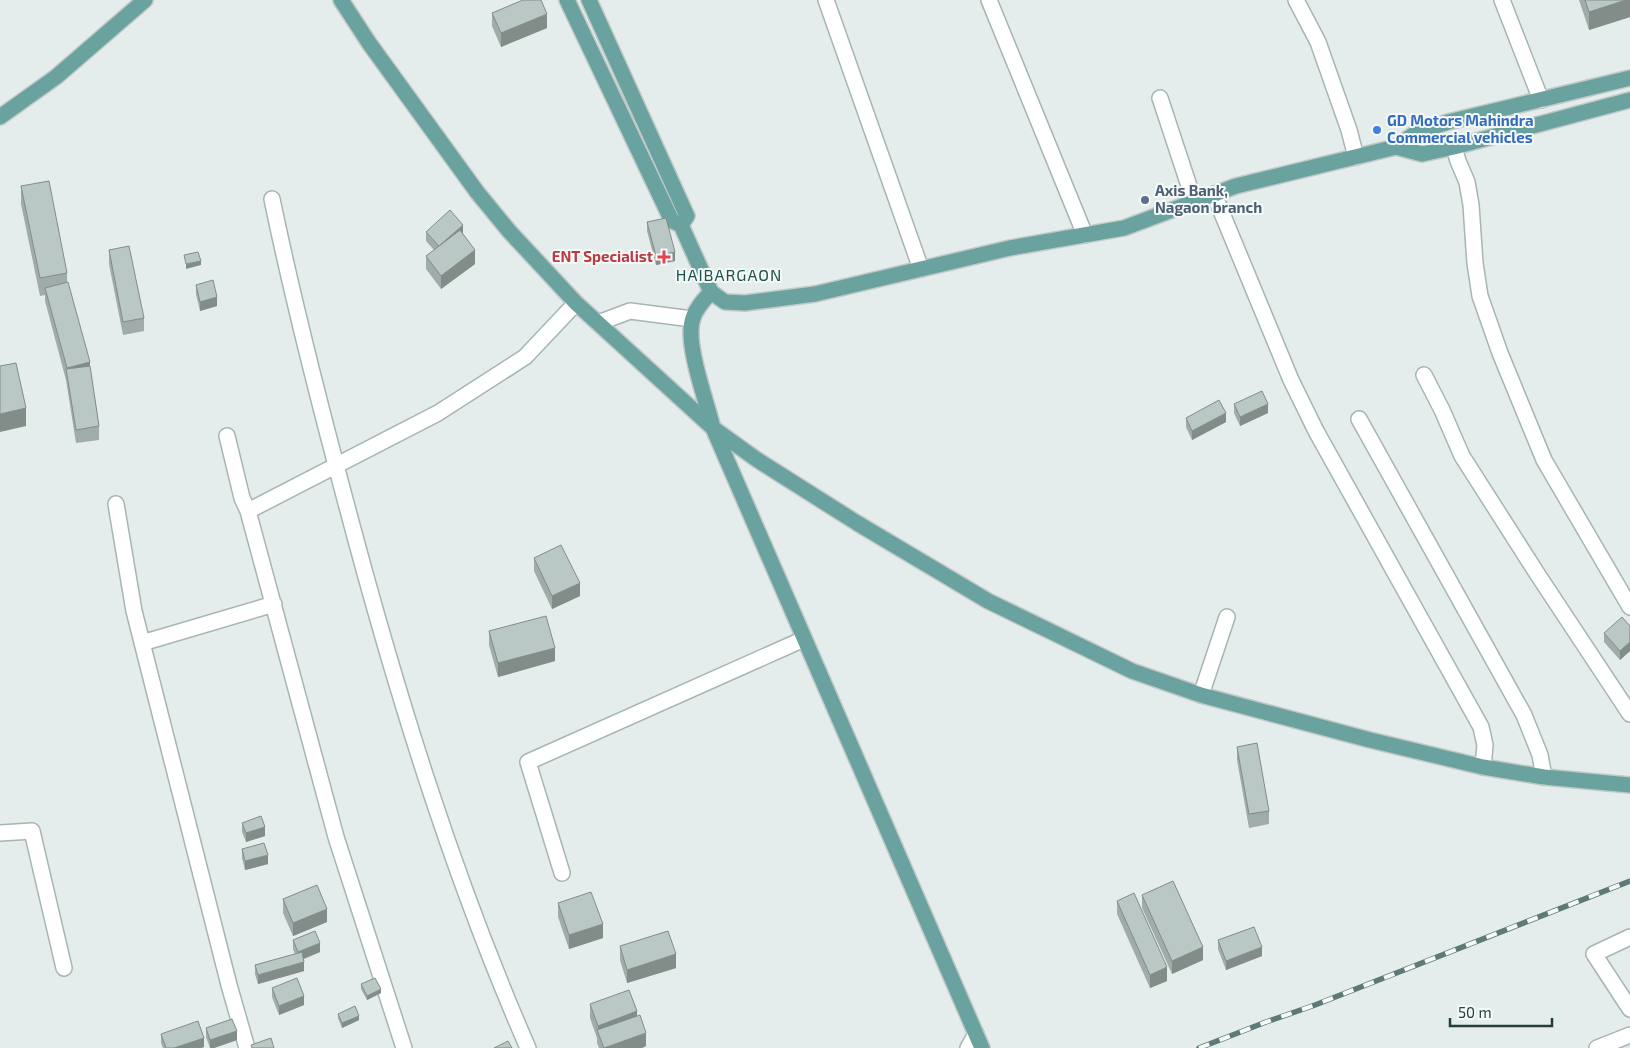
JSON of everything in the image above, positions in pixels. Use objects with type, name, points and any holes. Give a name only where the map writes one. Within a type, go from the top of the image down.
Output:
[{"type":"main road","points":[[0,117],[56,77],[145,0]]},
{"type":"main road","points":[[341,0],[380,58],[477,192],[516,238],[576,303],[713,428],[756,459],[815,497],[988,601],[1132,671],[1201,696],[1483,767],[1544,776],[1630,785]]},
{"type":"main road","points":[[567,0],[672,221],[681,225],[711,292],[726,302],[745,303],[815,294],[1010,248],[1124,228],[1236,186],[1396,147],[1417,132],[1448,122],[1630,78]]},
{"type":"main road","points":[[589,0],[687,216],[681,225]]},
{"type":"main road","points":[[1396,147],[1422,154],[1630,100]]},
{"type":"main road","points":[[711,292],[699,306],[692,319],[692,346],[713,428],[979,1041]]},
{"type":"street","points":[[826,0],[921,269]]},
{"type":"street","points":[[989,0],[1085,235]]},
{"type":"street","points":[[1296,0],[1318,42],[1349,130],[1356,157]]},
{"type":"street","points":[[1502,0],[1541,100]]},
{"type":"street","points":[[1160,98],[1194,201]]},
{"type":"street","points":[[1454,147],[1469,190],[1475,263],[1480,296],[1500,353],[1544,460],[1630,607]]},
{"type":"street","points":[[1214,194],[1291,380],[1316,431],[1480,727],[1485,745],[1483,767]]},
{"type":"street","points":[[272,199],[288,278],[373,603],[442,826],[474,915],[528,1048]]},
{"type":"street","points":[[248,511],[438,413],[525,357],[576,303]]},
{"type":"street","points":[[598,323],[630,311],[692,319]]},
{"type":"street","points":[[1424,375],[1462,456],[1630,714]]},
{"type":"street","points":[[1359,419],[1524,715],[1540,755],[1544,776]]},
{"type":"street","points":[[227,436],[242,498],[248,511],[274,604],[336,837],[404,1048]]},
{"type":"street","points":[[116,504],[134,611],[247,1048]]},
{"type":"street","points":[[142,642],[274,604]]},
{"type":"street","points":[[1201,696],[1227,617]]},
{"type":"street","points":[[562,873],[528,762],[804,639]]},
{"type":"street","points":[[0,833],[32,831],[64,968]]},
{"type":"street","points":[[1630,938],[1594,954],[1630,1009]]},
{"type":"street","points":[[1597,1048],[1630,1035]]},
{"type":"street","points":[[968,1048],[979,1041]]},
{"type":"building","points":[[523,0],[541,0],[547,14],[501,33],[492,13]]},
{"type":"building","points":[[1585,0],[1626,0],[1589,12]]},
{"type":"building","points":[[49,181],[67,273],[40,278],[21,186]]},
{"type":"building","points":[[450,210],[463,225],[439,246],[426,232]]},
{"type":"building","points":[[666,218],[675,252],[656,256],[647,222]]},
{"type":"building","points":[[460,230],[475,250],[441,276],[426,256]]},
{"type":"building","points":[[129,246],[144,318],[123,322],[109,250]]},
{"type":"building","points":[[198,252],[201,261],[186,264],[184,255]]},
{"type":"building","points":[[213,280],[217,297],[200,302],[196,285]]},
{"type":"building","points":[[68,282],[90,362],[67,368],[45,288]]},
{"type":"building","points":[[16,363],[26,408],[0,414],[0,366]]},
{"type":"building","points":[[90,366],[99,426],[76,430],[66,369]]},
{"type":"building","points":[[1262,391],[1268,404],[1240,417],[1234,404]]},
{"type":"building","points":[[1219,400],[1226,413],[1192,431],[1186,418]]},
{"type":"building","points":[[561,545],[580,583],[552,596],[534,558]]},
{"type":"building","points":[[546,616],[555,648],[498,663],[489,631]]},
{"type":"building","points":[[1622,617],[1630,626],[1630,642],[1620,651],[1604,633]]},
{"type":"building","points":[[1257,743],[1269,811],[1249,814],[1237,747]]},
{"type":"building","points":[[261,816],[265,827],[246,833],[242,823]]},
{"type":"building","points":[[264,843],[268,855],[245,861],[242,849]]},
{"type":"building","points":[[1173,881],[1203,947],[1172,961],[1142,895]]},
{"type":"building","points":[[317,885],[327,909],[293,923],[283,899]]},
{"type":"building","points":[[591,892],[603,924],[569,935],[558,903]]},
{"type":"building","points":[[1134,893],[1167,967],[1150,975],[1117,901]]},
{"type":"building","points":[[1254,927],[1262,947],[1226,961],[1218,940]]},
{"type":"building","points":[[315,931],[320,943],[298,952],[293,940]]},
{"type":"building","points":[[668,931],[676,954],[627,970],[620,946]]},
{"type":"building","points":[[302,952],[304,962],[258,975],[255,965]]},
{"type":"building","points":[[297,978],[304,996],[279,1006],[272,988]]},
{"type":"building","points":[[375,978],[381,989],[367,996],[361,984]]},
{"type":"building","points":[[629,990],[637,1011],[598,1026],[590,1004]]},
{"type":"building","points":[[355,1006],[359,1016],[342,1023],[338,1014]]},
{"type":"building","points":[[640,1015],[646,1033],[604,1048],[597,1030]]},
{"type":"building","points":[[232,1019],[237,1031],[210,1040],[206,1028]]},
{"type":"building","points":[[198,1021],[204,1038],[174,1048],[166,1048],[161,1034]]},
{"type":"building","points":[[271,1038],[274,1048],[252,1048],[251,1045]]},
{"type":"building","points":[[508,1041],[512,1048],[494,1048]]},
{"type":"railway","points":[[1199,1048],[1315,1005],[1630,881]]},
{"type":"place","name":"GD Motors Mahindra Commercial vehicles","points":[[1377,130]]},
{"type":"place","name":"Axis Bank, Nagaon branch","points":[[1145,200]]},
{"type":"place","name":"ENT Specialist","points":[[664,257]]},
{"type":"district","name":"HAIBARGAON","points":[[729,275]]}]
